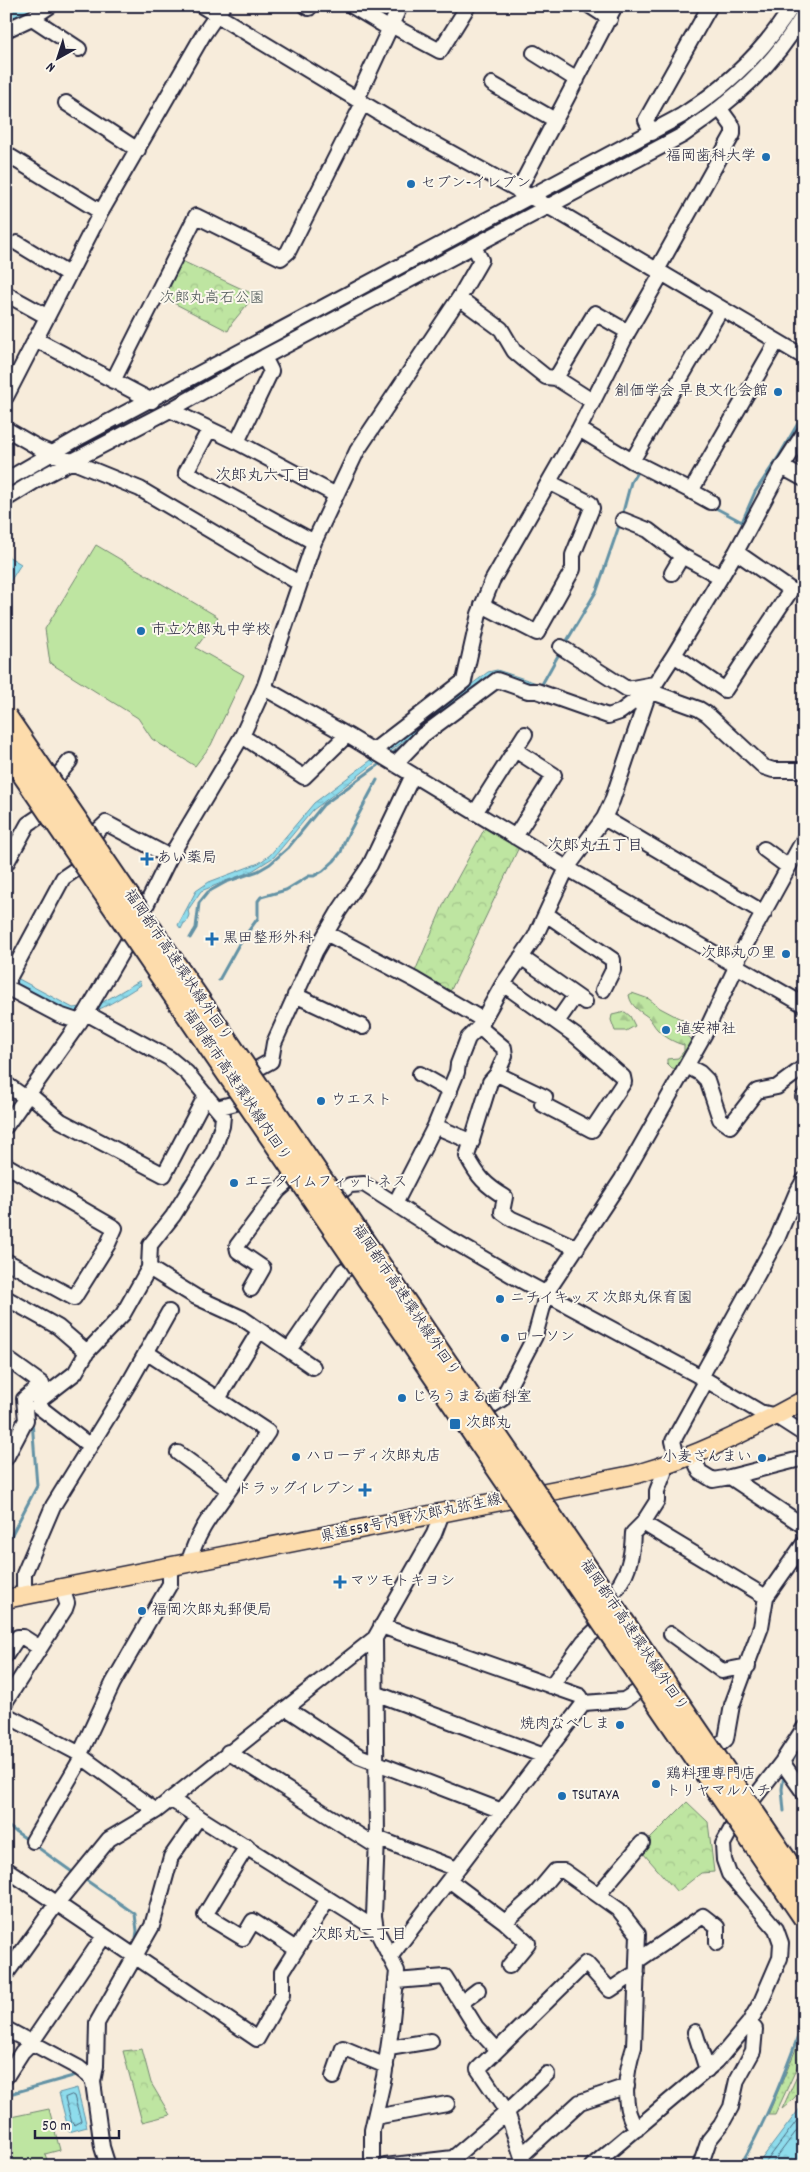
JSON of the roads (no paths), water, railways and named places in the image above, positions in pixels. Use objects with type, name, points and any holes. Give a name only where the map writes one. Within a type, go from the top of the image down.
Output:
[{"type":"highway","name":"福岡都市高速環状線外回り","points":[[6,716],[804,1886]]},
{"type":"highway","name":"福岡都市高速環状線内回り","points":[[8,758],[804,1918]]},
{"type":"main road","name":"県道558号内野次郎丸弥生線","points":[[6,1599],[637,1474],[668,1465],[725,1442],[804,1400]]},
{"type":"street","points":[[6,30],[32,18],[50,6]]},
{"type":"street","points":[[202,6],[220,11],[360,101],[518,191],[548,206],[804,357]]},
{"type":"street","points":[[352,6],[440,51],[468,6]]},
{"type":"street","points":[[113,381],[196,216],[281,258],[288,252],[360,101],[400,6]]},
{"type":"street","points":[[518,191],[613,12],[590,6]]},
{"type":"street","points":[[652,133],[646,120],[710,6]]},
{"type":"street","points":[[6,397],[101,212],[202,36],[220,11]]},
{"type":"street","points":[[6,480],[82,436],[652,133],[712,96],[739,73],[799,13]]},
{"type":"street","points":[[6,499],[40,478],[170,410],[264,357],[683,135],[720,110],[762,71],[792,34],[799,13]]},
{"type":"street","points":[[32,18],[80,49]]},
{"type":"street","points":[[534,53],[577,80]]},
{"type":"street","points":[[492,84],[556,120]]},
{"type":"street","points":[[66,103],[138,150]]},
{"type":"street","points":[[373,751],[464,681],[482,605],[492,581],[579,429],[628,332],[734,134],[733,127],[720,110]]},
{"type":"street","points":[[6,154],[101,212]]},
{"type":"street","points":[[17,243],[68,274]]},
{"type":"street","points":[[6,1126],[83,1018],[131,936],[170,857],[242,736],[264,688],[314,542],[336,495],[358,451],[459,298],[481,260],[474,247]]},
{"type":"street","points":[[6,294],[46,316]]},
{"type":"street","points":[[459,298],[501,329],[514,351],[520,356],[546,376],[556,378],[592,401]]},
{"type":"street","points":[[632,460],[721,309]]},
{"type":"street","points":[[556,378],[595,312],[628,332]]},
{"type":"street","points":[[35,339],[152,400]]},
{"type":"street","points":[[691,491],[777,341]]},
{"type":"street","points":[[238,442],[271,371],[264,357]]},
{"type":"street","points":[[170,410],[238,442],[336,495]]},
{"type":"street","points":[[6,428],[39,448],[140,489],[299,583]]},
{"type":"street","points":[[579,429],[711,502]]},
{"type":"street","points":[[209,430],[186,472],[314,542]]},
{"type":"street","points":[[395,1204],[435,1126],[450,1091],[468,1038],[481,1023],[503,984],[535,937],[567,868],[604,818],[636,736],[651,690],[674,656],[736,552],[782,467],[804,433]]},
{"type":"street","points":[[782,467],[804,479]]},
{"type":"street","points":[[482,605],[537,633],[573,568],[573,555],[592,508],[590,503],[549,482]]},
{"type":"street","points":[[623,520],[648,530],[682,556],[721,577]]},
{"type":"street","points":[[674,656],[725,690],[790,590],[736,552]]},
{"type":"street","points":[[672,573],[682,556]]},
{"type":"street","points":[[562,646],[627,689],[651,690],[707,714],[764,766],[773,770],[804,770]]},
{"type":"street","points":[[395,764],[423,735],[496,680],[528,691],[537,691],[608,716],[613,715],[651,690]]},
{"type":"street","points":[[264,688],[347,735],[567,868],[804,1005]]},
{"type":"street","points":[[475,813],[525,734]]},
{"type":"street","points":[[242,736],[304,777],[347,735]]},
{"type":"street","points":[[515,750],[554,775],[515,837]]},
{"type":"street","points":[[54,780],[70,761]]},
{"type":"street","points":[[251,1072],[270,1061],[274,1043],[295,994],[326,933],[370,865],[413,775]]},
{"type":"street","points":[[6,864],[28,824],[46,812]]},
{"type":"street","points":[[604,818],[764,913]]},
{"type":"street","points":[[91,836],[106,823],[170,857]]},
{"type":"street","points":[[482,1412],[502,1399],[535,1336],[547,1292],[622,1179],[687,1066],[709,1027],[736,965],[787,866],[804,839]]},
{"type":"street","points":[[764,849],[787,866]]},
{"type":"street","points":[[82,865],[63,878],[8,981],[59,1015],[83,1018],[169,1058],[187,1073],[222,1116],[222,1126],[213,1152],[173,1216],[150,1245],[149,1268],[123,1314],[83,1348],[75,1373],[40,1400],[38,1406],[90,1446]]},
{"type":"street","points":[[546,914],[613,960],[613,970],[603,990]]},
{"type":"street","points":[[326,933],[415,980],[481,1023],[504,1048],[505,1056],[490,1082],[467,1156],[478,1176],[489,1187],[505,1198],[502,1212],[512,1219],[573,1244],[577,1248]]},
{"type":"street","points":[[521,957],[580,999],[557,1022]]},
{"type":"street","points":[[496,1074],[546,1097],[542,1104],[592,1130],[624,1082],[623,1077],[557,1022],[503,984]]},
{"type":"street","points":[[295,994],[364,1027]]},
{"type":"street","points":[[687,1066],[708,1080],[720,1118],[730,1126],[758,1091],[777,1086],[804,1067]]},
{"type":"street","points":[[420,1074],[450,1091]]},
{"type":"street","points":[[6,1084],[28,1096],[61,1121],[164,1175],[206,1095]]},
{"type":"street","points":[[217,1108],[243,1101]]},
{"type":"street","points":[[435,1126],[472,1142]]},
{"type":"street","points":[[6,1165],[114,1228],[108,1244],[74,1298],[6,1261]]},
{"type":"street","points":[[251,1289],[263,1268],[238,1251],[237,1246],[278,1191],[295,1176]]},
{"type":"street","points":[[611,1596],[620,1585],[632,1558],[632,1533],[643,1523],[657,1501],[657,1491],[676,1449],[673,1441],[800,1197],[804,1180]]},
{"type":"street","points":[[335,1196],[350,1185],[364,1184],[448,1238],[514,1277],[547,1292],[611,1330],[704,1379],[760,1412],[776,1416],[804,1434]]},
{"type":"street","points":[[289,1350],[343,1271],[354,1264]]},
{"type":"street","points":[[149,1268],[196,1297],[242,1318],[313,1367]]},
{"type":"street","points":[[6,1298],[58,1327],[83,1348]]},
{"type":"street","points":[[24,1594],[24,1574],[53,1506],[129,1383],[168,1312]]},
{"type":"street","points":[[218,1399],[259,1331]]},
{"type":"street","points":[[146,1352],[268,1432],[229,1490],[213,1510],[194,1542],[188,1564]]},
{"type":"street","points":[[6,1358],[42,1384],[24,1399],[26,1420],[6,1458]]},
{"type":"street","points":[[178,1453],[229,1490]]},
{"type":"street","points":[[692,1455],[700,1472],[713,1480],[730,1478],[804,1458]]},
{"type":"street","points":[[730,1478],[804,1526]]},
{"type":"street","points":[[6,1974],[57,1903],[109,1839],[156,1810],[286,1708],[378,1632],[434,1534],[442,1513]]},
{"type":"street","points":[[643,1523],[766,1597]]},
{"type":"street","points":[[714,1749],[726,1739],[732,1705],[761,1627],[766,1597],[804,1543]]},
{"type":"street","points":[[32,1841],[81,1756],[113,1683],[170,1584],[170,1568]]},
{"type":"street","points":[[6,1701],[66,1609],[67,1603],[62,1588]]},
{"type":"street","points":[[551,1686],[584,1641],[600,1626]]},
{"type":"street","points":[[378,1632],[551,1686],[580,1696],[584,1703]]},
{"type":"street","points":[[372,2166],[372,2130],[389,2048],[397,1971],[376,1929],[375,1693],[378,1632]]},
{"type":"street","points":[[671,1634],[722,1671],[748,1666]]},
{"type":"street","points":[[6,1655],[18,1637],[23,1636],[40,1648]]},
{"type":"street","points":[[390,1957],[584,1703],[624,1700],[642,1688]]},
{"type":"street","points":[[375,1693],[544,1756]]},
{"type":"street","points":[[286,1708],[359,1756],[502,1811]]},
{"type":"street","points":[[6,1715],[81,1756],[156,1810]]},
{"type":"street","points":[[592,2166],[707,2070],[731,2047],[749,2023],[773,1978],[781,1950],[780,1936],[776,1928],[735,1882],[724,1860],[723,1844],[734,1824],[782,1762],[804,1728]]},
{"type":"street","points":[[228,1752],[376,1842],[453,1875],[528,1944],[508,1966]]},
{"type":"street","points":[[782,1762],[804,1793]]},
{"type":"street","points":[[170,1799],[376,1929]]},
{"type":"street","points":[[87,2075],[96,2066],[97,2023],[131,1955],[152,1926],[172,1857],[199,1817]]},
{"type":"street","points":[[598,1895],[642,1843]]},
{"type":"street","points":[[247,1846],[205,1915],[243,1938],[253,1921],[296,1949]]},
{"type":"street","points":[[6,1869],[257,2039],[282,1995],[282,1972],[328,1899]]},
{"type":"street","points":[[505,1922],[534,1896],[555,1871],[564,1871],[619,1910],[638,1934],[634,2047],[628,2064],[627,2086],[627,2111],[630,2120],[637,2129]]},
{"type":"street","points":[[637,1961],[703,1916],[717,1927],[717,1943]]},
{"type":"street","points":[[6,2076],[22,2052],[32,2042],[104,1936]]},
{"type":"street","points":[[627,2086],[580,2102],[524,2161],[507,2112],[478,2069],[586,1963],[610,1990],[631,1976],[637,1975]]},
{"type":"street","points":[[396,1981],[445,1977],[476,2027],[497,2050]]},
{"type":"street","points":[[461,2003],[478,1990]]},
{"type":"street","points":[[700,2166],[709,2140],[721,2125],[731,2107],[737,2080],[753,2051],[755,2029],[749,2023]]},
{"type":"street","points":[[6,2030],[32,2042],[87,2075],[102,2147],[108,2166]]},
{"type":"street","points":[[695,2032],[707,2070]]},
{"type":"street","points":[[389,2048],[432,2042]]},
{"type":"street","points":[[333,2077],[343,2048],[386,2066]]},
{"type":"street","points":[[385,2166],[453,2158],[507,2112],[547,2074]]},
{"type":"street","points":[[375,2117],[447,2104]]},
{"type":"water","points":[[6,555],[21,564],[6,588]]},
{"type":"water","points":[[497,670],[543,685],[543,689],[497,673],[491,675],[313,810],[274,857],[252,871],[201,891],[188,910],[189,915],[181,929],[178,925],[196,891],[209,882],[259,863],[270,855],[314,803],[488,672]]},
{"type":"water","points":[[15,977],[73,1008],[98,1005],[139,981],[141,985],[96,1011],[79,1015],[53,1007],[6,980]]},
{"type":"water","points":[[77,2088],[87,2127],[69,2132],[59,2093]]},
{"type":"water","points":[[804,2103],[804,2166],[757,2166],[760,2161]]},
{"type":"waterway","points":[[6,12],[19,6]]},
{"type":"waterway","points":[[712,506],[742,522],[755,492],[804,413]]},
{"type":"waterway","points":[[622,516],[631,482],[639,469]]},
{"type":"waterway","points":[[565,644],[597,590],[620,523]]},
{"type":"waterway","points":[[541,686],[560,652]]},
{"type":"waterway","points":[[393,753],[410,739]]},
{"type":"waterway","points":[[190,938],[196,928],[199,903],[208,892],[226,882],[258,871],[270,864],[288,848],[323,805],[380,764]]},
{"type":"waterway","points":[[219,980],[239,944],[258,918],[258,901],[261,897],[286,890],[309,876],[314,876],[323,871],[334,861],[341,852],[345,840],[377,780]]},
{"type":"waterway","points":[[209,1142],[216,1119]]},
{"type":"waterway","points":[[178,1195],[184,1183],[195,1169]]},
{"type":"waterway","points":[[141,1271],[143,1250]]},
{"type":"waterway","points":[[83,1345],[99,1330]]},
{"type":"waterway","points":[[60,1376],[70,1368],[80,1350]]},
{"type":"waterway","points":[[6,1541],[11,1536],[37,1486],[32,1421]]},
{"type":"waterway","points":[[790,1765],[804,1742]]},
{"type":"waterway","points":[[784,1775],[782,1789],[784,1811]]},
{"type":"waterway","points":[[6,1825],[28,1840]]},
{"type":"waterway","points":[[33,1844],[75,1874]]},
{"type":"waterway","points":[[83,1878],[135,1914],[137,1931],[135,1944]]},
{"type":"waterway","points":[[740,2166],[767,2113],[804,2020]]},
{"type":"waterway","points":[[6,2095],[80,2074]]},
{"type":"place","name":"福岡歯科大学","points":[[766,157]]},
{"type":"place","name":"セブン-イレブン","points":[[411,184]]},
{"type":"place","name":"創価学会 早良文化会館","points":[[778,392]]},
{"type":"place","name":"市立次郎丸中学校","points":[[141,631]]},
{"type":"place","name":"あい薬局","points":[[147,859]]},
{"type":"place","name":"黒田整形外科","points":[[212,939]]},
{"type":"place","name":"次郎丸の里","points":[[786,954]]},
{"type":"place","name":"埴安神社","points":[[666,1030]]},
{"type":"place","name":"ウエスト","points":[[321,1101]]},
{"type":"place","name":"エニタイムフィットネス","points":[[234,1183]]},
{"type":"place","name":"ニチイキッズ 次郎丸保育園","points":[[500,1299]]},
{"type":"place","name":"ローソン","points":[[505,1338]]},
{"type":"place","name":"じろうまる歯科室","points":[[402,1398]]},
{"type":"place","name":"次郎丸","points":[[455,1424]]},
{"type":"place","name":"ハローディ次郎丸店","points":[[296,1457]]},
{"type":"place","name":"小麦ざんまい","points":[[762,1458]]},
{"type":"place","name":"ドラッグイレブン","points":[[365,1490]]},
{"type":"place","name":"マツモトキヨシ","points":[[340,1582]]},
{"type":"place","name":"福岡次郎丸郵便局","points":[[142,1611]]},
{"type":"place","name":"焼肉なべしま","points":[[620,1725]]},
{"type":"place","name":"鶏料理専門店 トリヤマルハチ","points":[[656,1784]]},
{"type":"place","name":"TSUTAYA","points":[[562,1796]]},
{"type":"district","name":"次郎丸六丁目","points":[[263,476]]},
{"type":"district","name":"次郎丸五丁目","points":[[595,846]]},
{"type":"district","name":"次郎丸二丁目","points":[[359,1935]]},
{"type":"park label","name":"次郎丸高石公園","points":[[212,299]]}]
